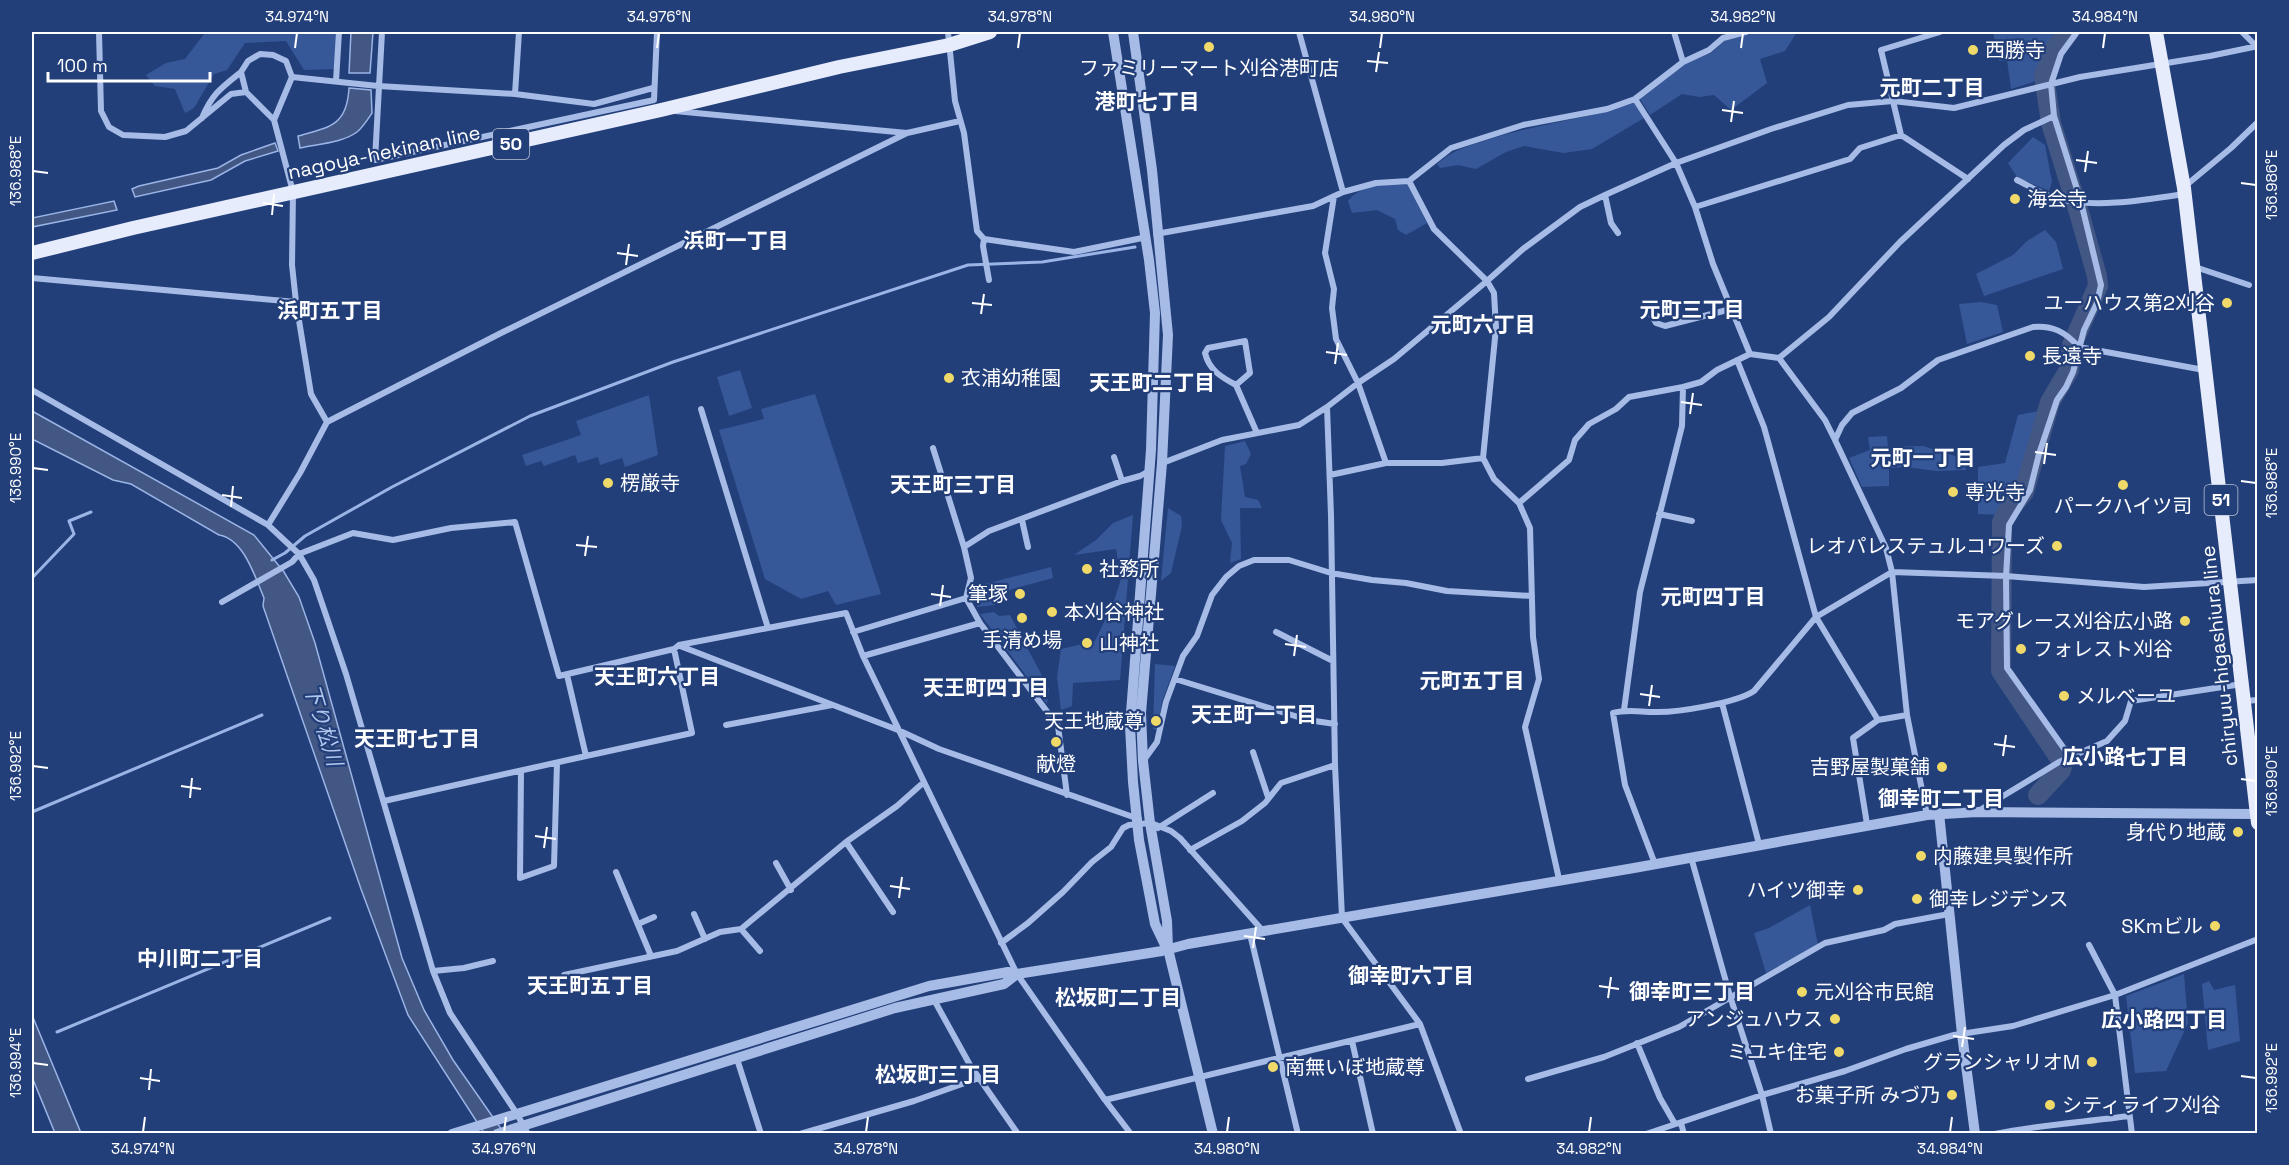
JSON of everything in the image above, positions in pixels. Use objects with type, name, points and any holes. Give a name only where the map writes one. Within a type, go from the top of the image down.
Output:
[{"type":"main road","name":"nagoya-hekinan line","points":[[32,252],[661,110],[948,38],[990,32]]},
{"type":"main road","name":"chiryuu-higashiura line","points":[[2156,32],[2184,191],[2242,684],[2251,701],[2257,816]]},
{"type":"street","points":[[99,32],[101,111],[109,127],[123,135],[165,137],[186,131],[231,94],[246,92]]},
{"type":"street","points":[[336,81],[339,32]]},
{"type":"street","points":[[382,32],[375,160],[654,100],[657,32]]},
{"type":"street","points":[[515,94],[519,32]]},
{"type":"street","points":[[1113,32],[1155,313],[1154,396],[1130,726],[1137,821],[1155,924],[1168,950]]},
{"type":"street","points":[[1132,32],[1159,233],[1168,335],[1162,463],[1142,713],[1143,761],[1167,921],[1168,950],[1213,1134]]},
{"type":"street","points":[[1299,32],[1343,192]]},
{"type":"street","points":[[1674,32],[1683,62]]},
{"type":"street","points":[[948,38],[960,121],[964,133],[976,231],[984,239],[1074,252],[1159,233],[1313,206],[1343,192],[1376,183],[1409,181],[1451,148],[1523,125],[1607,109],[1635,99],[1683,62],[1709,50],[1723,38],[1746,32]]},
{"type":"street","points":[[1940,32],[1881,50],[1901,135],[1968,179]]},
{"type":"street","points":[[2068,758],[2007,668],[2006,576],[2008,525],[2030,490],[2057,400],[2069,380],[2084,330],[2097,303],[2101,285],[2081,202],[2053,116],[2050,84],[2061,54],[2078,32]]},
{"type":"street","points":[[2242,32],[2257,47]]},
{"type":"street","points":[[964,547],[989,531],[1140,476],[1162,463],[1222,440],[1299,425],[1394,359],[1523,249],[1580,207],[1676,163],[1771,129],[1848,105],[1893,101],[1954,108],[2080,77],[2257,47]]},
{"type":"street","points":[[202,119],[209,100],[241,72],[248,61],[260,54],[273,55],[285,61],[292,76],[274,120]]},
{"type":"street","points":[[241,72],[246,92],[274,120],[293,192],[292,265],[296,302],[311,394],[327,422]]},
{"type":"street","points":[[292,76],[378,86],[515,94],[594,104],[653,88]]},
{"type":"street","points":[[1635,99],[1676,163],[1695,207],[1713,264],[1750,354]]},
{"type":"street","points":[[661,110],[908,133]]},
{"type":"street","points":[[1779,358],[1829,316],[1900,242],[2004,145],[2024,130],[2053,116]]},
{"type":"street","points":[[268,525],[300,473],[327,422],[503,332],[908,133],[960,121]]},
{"type":"street","points":[[2017,180],[2054,198],[2081,202],[2133,202],[2184,191],[2258,122]]},
{"type":"street","points":[[1695,207],[1850,159],[1860,147],[1901,135]]},
{"type":"street","points":[[1409,181],[1434,229],[1486,281],[1494,293],[1496,328],[1482,458],[1494,479],[1519,503],[1530,528],[1533,637],[1539,679],[1525,727],[1559,879]]},
{"type":"street","points":[[1605,195],[1611,223],[1618,233]]},
{"type":"street","points":[[1334,196],[1324,253],[1334,289],[1332,308],[1336,339],[1358,383],[1386,463]]},
{"type":"street","points":[[984,239],[983,246],[989,280]]},
{"type":"street","points":[[2192,266],[2249,285]]},
{"type":"street","points":[[32,278],[296,302]]},
{"type":"street","points":[[1644,303],[1656,323],[1665,327],[1731,309]]},
{"type":"street","points":[[1835,440],[1842,425],[1852,413],[1901,388],[1938,360],[2033,327],[2047,326],[2067,334],[2079,346],[2204,370]]},
{"type":"street","points":[[1236,385],[1250,373],[1245,341],[1208,348],[1205,353],[1208,366],[1236,385],[1257,433]]},
{"type":"street","points":[[1519,503],[1569,460],[1575,440],[1589,424],[1616,408],[1629,397],[1701,382],[1750,354],[1779,358],[1825,420],[1882,537],[1892,572],[1907,715],[1927,815]]},
{"type":"street","points":[[1737,360],[1764,427],[1815,617],[1878,720]]},
{"type":"street","points":[[1624,710],[1640,592],[1682,426],[1683,387]]},
{"type":"street","points":[[32,390],[268,525],[298,553],[314,580],[346,674],[433,971],[450,1013],[524,1128]]},
{"type":"street","points":[[1328,407],[1335,765],[1342,918],[1420,1024],[1461,1134]]},
{"type":"street","points":[[701,409],[768,628]]},
{"type":"street","points":[[933,448],[964,547],[971,578],[966,598],[980,623],[1058,726],[1067,795]]},
{"type":"street","points":[[1114,457],[1122,481]]},
{"type":"street","points":[[1330,475],[1386,463],[1442,463],[1482,458]]},
{"type":"street","points":[[1659,514],[1692,521]]},
{"type":"street","points":[[1022,520],[1028,547]]},
{"type":"street","points":[[222,602],[292,562],[298,553],[353,532],[393,540],[451,528],[515,522],[559,676],[676,647],[846,613],[863,656],[1017,975],[1131,1134]]},
{"type":"street","points":[[1143,761],[1157,742],[1166,702],[1184,656],[1197,636],[1212,596],[1239,566],[1254,560],[1282,560],[1331,573],[1447,591],[1532,596]]},
{"type":"street","points":[[1655,864],[1625,784],[1613,713],[1624,710],[1657,712],[1722,703],[1744,697],[1754,691],[1815,617],[1892,572],[2006,576],[2144,587],[2258,580]]},
{"type":"street","points":[[853,632],[966,598]]},
{"type":"street","points":[[863,656],[980,623]]},
{"type":"street","points":[[1276,632],[1333,661]]},
{"type":"street","points":[[676,647],[834,705],[939,748],[1137,821],[1171,831],[1263,932]]},
{"type":"street","points":[[384,801],[692,733],[676,647]]},
{"type":"street","points":[[567,675],[585,756]]},
{"type":"street","points":[[1175,679],[1308,720],[1335,724]]},
{"type":"street","points":[[1977,812],[2059,762],[2107,741],[2125,721],[2131,701],[2242,684]]},
{"type":"street","points":[[1722,703],[1759,844]]},
{"type":"street","points":[[726,725],[834,705]]},
{"type":"street","points":[[1867,824],[1853,738],[1878,720],[1907,715]]},
{"type":"street","points":[[1253,752],[1268,797]]},
{"type":"street","points":[[521,771],[520,878],[554,866],[556,764]]},
{"type":"street","points":[[1190,850],[1242,821],[1265,803],[1281,783],[1335,765]]},
{"type":"street","points":[[564,975],[677,951],[720,932],[741,929],[791,890],[846,842],[897,806],[924,782]]},
{"type":"street","points":[[1154,825],[1213,793]]},
{"type":"street","points":[[497,1134],[524,1128],[895,1008],[1004,984],[1017,975],[1939,813],[2257,816]]},
{"type":"street","points":[[1939,813],[1975,1134]]},
{"type":"street","points":[[1001,943],[1028,923],[1111,847],[1123,828],[1137,821]]},
{"type":"street","points":[[846,842],[893,912]]},
{"type":"street","points":[[1691,856],[1772,1134]]},
{"type":"street","points":[[776,863],[791,890]]},
{"type":"street","points":[[616,872],[651,956]]},
{"type":"street","points":[[694,914],[705,939]]},
{"type":"street","points":[[1528,1079],[1604,1057],[1679,1027],[1825,943],[1884,930],[1895,924],[1949,914]]},
{"type":"street","points":[[638,924],[654,917]]},
{"type":"street","points":[[741,929],[760,951]]},
{"type":"street","points":[[1250,934],[1298,1134]]},
{"type":"street","points":[[1646,1134],[1762,1095],[1845,1071],[1906,1049],[1962,1034],[2013,1026],[2115,995],[2258,939]]},
{"type":"street","points":[[2089,945],[2115,995],[2132,1134]]},
{"type":"street","points":[[433,971],[464,968],[493,961]]},
{"type":"street","points":[[452,1134],[929,986],[1008,972],[1017,975]]},
{"type":"street","points":[[933,998],[979,1078],[1018,1134]]},
{"type":"street","points":[[1105,1100],[1420,1024]]},
{"type":"street","points":[[1352,1041],[1373,1134]]},
{"type":"street","points":[[1637,1043],[1660,1098],[1684,1134]]},
{"type":"street","points":[[737,1059],[761,1134]]},
{"type":"street","points":[[800,1134],[914,1101],[979,1078]]},
{"type":"street","points":[[1995,1134],[2129,1116]]},
{"type":"street","points":[[2071,1124],[2073,1134]]},
{"type":"shaded area","points":[[110,32],[339,32],[337,69],[304,70],[286,41],[245,43],[227,70],[214,74],[194,108],[185,113],[175,89],[155,86],[146,75],[166,63],[185,59],[204,34]]},
{"type":"shaded area","points":[[1750,32],[1797,32],[1785,51],[1760,59],[1767,83],[1731,110],[1714,95],[1699,97],[1682,94],[1650,115],[1640,99],[1684,64],[1711,53],[1725,40],[1745,36]]},
{"type":"shaded area","points":[[1993,32],[2048,32],[2056,36],[2040,59],[2036,81],[2011,89],[2007,60],[1999,61]]},
{"type":"shaded area","points":[[1634,102],[1644,118],[1592,149],[1563,153],[1524,146],[1506,152],[1476,169],[1458,165],[1440,168],[1437,164],[1456,151],[1490,139],[1599,113]]},
{"type":"shaded area","points":[[2033,137],[2045,145],[2052,182],[2049,191],[2017,177],[2008,163]]},
{"type":"shaded area","points":[[1407,184],[1427,223],[1406,235],[1398,230],[1395,219],[1377,210],[1352,213],[1348,201],[1360,191],[1374,186]]},
{"type":"shaded area","points":[[2045,230],[2056,242],[2063,269],[1984,296],[1976,274],[2013,255],[2027,241]]},
{"type":"shaded area","points":[[1981,302],[1997,305],[2003,332],[1967,344],[1959,304]]},
{"type":"shaded area","points":[[740,370],[752,408],[729,416],[717,377]]},
{"type":"shaded area","points":[[815,394],[881,594],[836,605],[828,591],[801,599],[765,579],[719,430],[764,419],[761,409]]},
{"type":"shaded area","points":[[649,395],[658,455],[625,467],[622,458],[600,465],[598,457],[578,463],[575,455],[544,466],[541,461],[526,466],[522,455],[581,435],[576,421]]},
{"type":"shaded area","points":[[2039,411],[2018,487],[2003,515],[1978,514],[1978,467],[2005,463],[2018,415]]},
{"type":"shaded area","points":[[1887,436],[1888,447],[1923,446],[1965,459],[1966,470],[1889,468],[1889,486],[1862,487],[1849,458],[1870,450],[1868,437]]},
{"type":"shaded area","points":[[1245,441],[1251,454],[1246,464],[1240,466],[1245,497],[1258,500],[1262,508],[1240,508],[1241,559],[1230,563],[1232,543],[1221,520],[1225,446]]},
{"type":"shaded area","points":[[1168,508],[1181,516],[1182,526],[1171,573],[1161,581]]},
{"type":"shaded area","points":[[1133,515],[1120,680],[1073,683],[1072,706],[1061,710],[1057,677],[1061,649],[1095,641],[1114,601],[1121,579],[1116,549],[1074,555],[1096,540],[1113,523]]},
{"type":"shaded area","points":[[1051,567],[1053,578],[1005,591],[995,605],[977,607],[977,586]]},
{"type":"shaded area","points":[[994,612],[999,616],[1010,615],[1049,689],[1047,704],[980,614]]},
{"type":"shaded area","points":[[1155,664],[1175,666],[1162,702],[1157,730],[1153,729]]},
{"type":"shaded area","points":[[1810,905],[1818,945],[1766,973],[1754,933],[1769,928]]},
{"type":"shaded area","points":[[2184,974],[2188,1023],[2166,1071],[2135,1073],[2126,996]]},
{"type":"shaded area","points":[[2209,981],[2214,990],[2235,985],[2240,1041],[2208,1050],[2202,984]]},
{"type":"water","points":[[351,32],[373,32],[370,73],[349,73]]},
{"type":"water","points":[[349,88],[371,90],[372,113],[363,125],[357,132],[344,139],[300,148],[298,136],[328,127],[341,117],[348,100]]},
{"type":"water","points":[[275,143],[278,151],[245,161],[211,180],[135,197],[132,189],[218,168],[241,155]]},
{"type":"water","points":[[114,201],[117,210],[32,227],[32,218]]},
{"type":"water","name":"下り松川","points":[[32,411],[254,535],[284,572],[299,597],[315,643],[402,958],[424,1010],[453,1060],[504,1133],[484,1133],[408,1015],[361,889],[263,606],[264,598],[248,560],[228,538],[131,484],[113,480],[32,439]]},
{"type":"water","points":[[32,1015],[81,1133],[55,1133],[32,1077]]},
{"type":"waterway","points":[[2038,795],[2061,770],[2063,763],[2001,671],[2002,522],[2024,492],[2050,402],[2069,370],[2072,345],[2098,286],[2080,216],[2051,123],[2044,76],[2054,50],[2069,32]]},
{"type":"waterway","points":[[272,560],[285,553],[305,536],[392,487],[530,416],[673,362],[968,265],[1042,262],[1135,247]]},
{"type":"waterway","points":[[32,578],[74,534],[69,521],[91,512]]},
{"type":"waterway","points":[[32,812],[262,715]]},
{"type":"waterway","points":[[57,1032],[330,918]]},
{"type":"place","name":"ファミリーマート刈谷港町店","points":[[1209,47]]},
{"type":"place","name":"西勝寺","points":[[1973,50]]},
{"type":"place","name":"海会寺","points":[[2015,199]]},
{"type":"place","name":"ユーハウス第2刈谷","points":[[2227,303]]},
{"type":"place","name":"長遠寺","points":[[2030,356]]},
{"type":"place","name":"衣浦幼稚園","points":[[949,378]]},
{"type":"place","name":"楞厳寺","points":[[608,483]]},
{"type":"place","name":"パークハイツ司","points":[[2123,485]]},
{"type":"place","name":"専光寺","points":[[1953,492]]},
{"type":"place","name":"レオパレステュルコワーズ","points":[[2057,546]]},
{"type":"place","name":"社務所","points":[[1087,569]]},
{"type":"place","name":"筆塚","points":[[1020,594]]},
{"type":"place","name":"本刈谷神社","points":[[1052,612]]},
{"type":"place","name":"手清め場","points":[[1022,618]]},
{"type":"place","name":"モアグレース刈谷広小路","points":[[2185,621]]},
{"type":"place","name":"山神社","points":[[1087,643]]},
{"type":"place","name":"フォレスト刈谷","points":[[2021,649]]},
{"type":"place","name":"メルベーユ","points":[[2064,696]]},
{"type":"place","name":"天王地蔵尊","points":[[1156,721]]},
{"type":"place","name":"献燈","points":[[1056,742]]},
{"type":"place","name":"吉野屋製菓舗","points":[[1942,767]]},
{"type":"place","name":"身代り地蔵","points":[[2238,832]]},
{"type":"place","name":"内藤建具製作所","points":[[1921,856]]},
{"type":"place","name":"ハイツ御幸","points":[[1858,890]]},
{"type":"place","name":"御幸レジデンス","points":[[1917,899]]},
{"type":"place","name":"SKmビル","points":[[2215,926]]},
{"type":"place","name":"元刈谷市民館","points":[[1802,992]]},
{"type":"place","name":"アンジュハウス","points":[[1835,1019]]},
{"type":"place","name":"ミユキ住宅","points":[[1839,1052]]},
{"type":"place","name":"グランシャリオM","points":[[2092,1062]]},
{"type":"place","name":"南無いぼ地蔵尊","points":[[1273,1067]]},
{"type":"place","name":"お菓子所 みづ乃","points":[[1952,1095]]},
{"type":"place","name":"シティライフ刈谷","points":[[2050,1105]]},
{"type":"district","name":"元町二丁目","points":[[1932,88]]},
{"type":"district","name":"港町七丁目","points":[[1147,102]]},
{"type":"district","name":"浜町一丁目","points":[[736,241]]},
{"type":"district","name":"元町三丁目","points":[[1692,310]]},
{"type":"district","name":"浜町五丁目","points":[[330,311]]},
{"type":"district","name":"元町六丁目","points":[[1483,325]]},
{"type":"district","name":"天王町二丁目","points":[[1152,383]]},
{"type":"district","name":"元町一丁目","points":[[1923,458]]},
{"type":"district","name":"天王町三丁目","points":[[953,485]]},
{"type":"district","name":"元町四丁目","points":[[1713,597]]},
{"type":"district","name":"天王町六丁目","points":[[657,677]]},
{"type":"district","name":"元町五丁目","points":[[1472,681]]},
{"type":"district","name":"天王町四丁目","points":[[986,688]]},
{"type":"district","name":"天王町一丁目","points":[[1254,715]]},
{"type":"district","name":"天王町七丁目","points":[[417,739]]},
{"type":"district","name":"広小路七丁目","points":[[2125,757]]},
{"type":"district","name":"御幸町二丁目","points":[[1941,799]]},
{"type":"district","name":"中川町二丁目","points":[[200,959]]},
{"type":"district","name":"御幸町六丁目","points":[[1411,976]]},
{"type":"district","name":"天王町五丁目","points":[[590,986]]},
{"type":"district","name":"御幸町三丁目","points":[[1692,992]]},
{"type":"district","name":"松坂町二丁目","points":[[1118,998]]},
{"type":"district","name":"広小路四丁目","points":[[2164,1020]]},
{"type":"district","name":"松坂町三丁目","points":[[938,1075]]}]
